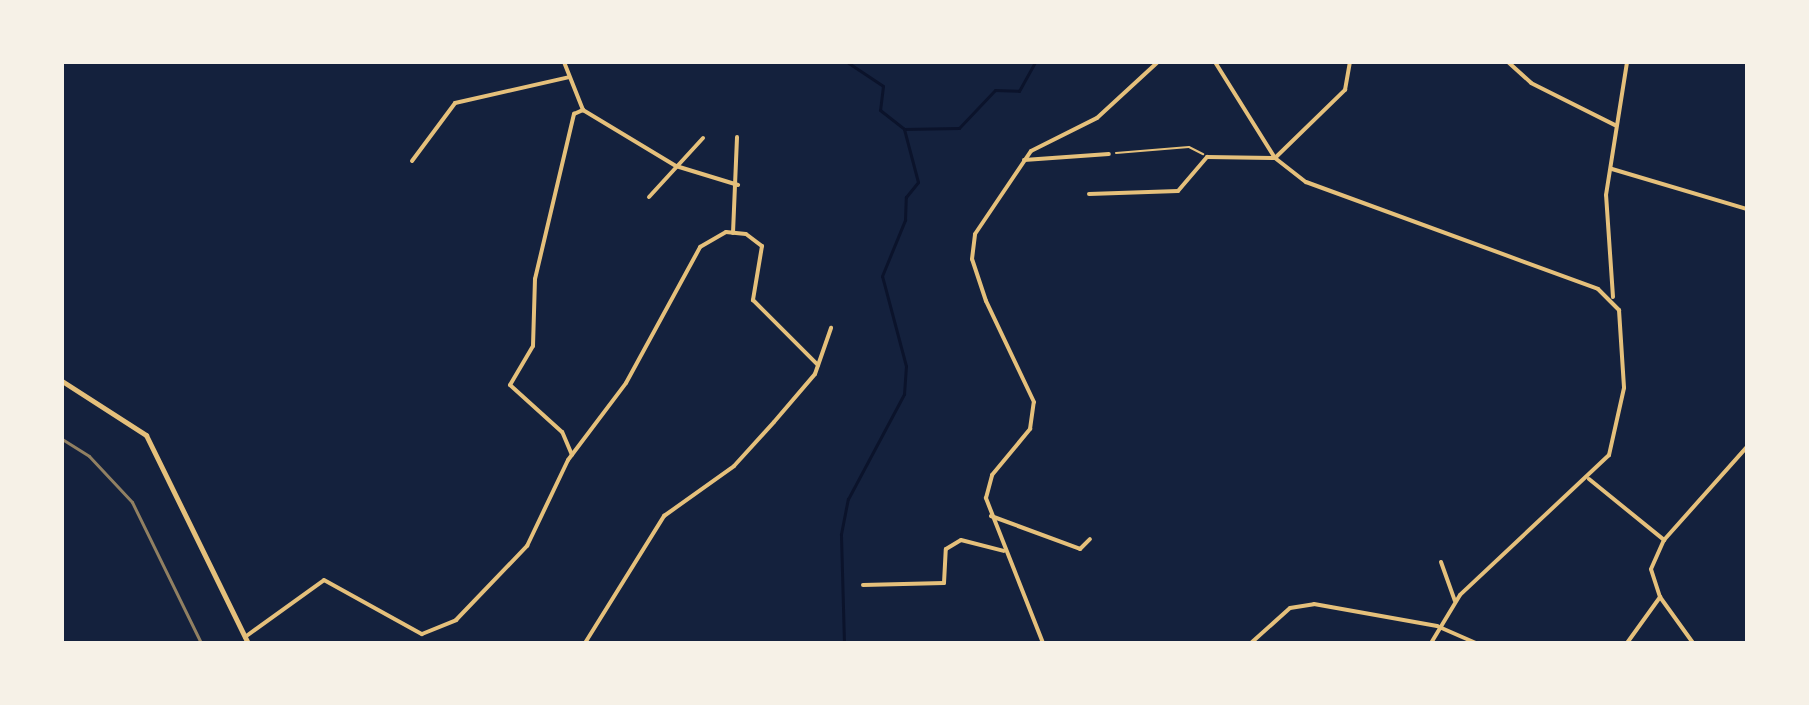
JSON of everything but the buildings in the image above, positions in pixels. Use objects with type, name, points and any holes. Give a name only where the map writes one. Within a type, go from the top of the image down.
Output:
[{"type":"main road","points":[[62,381],[96,396],[146,435],[246,640]]},
{"type":"street","points":[[564,62],[583,110],[679,167],[738,185]]},
{"type":"street","points":[[1043,643],[991,516],[992,475],[1030,429],[1034,402],[972,259],[975,234],[1024,160],[1097,118],[1158,62]]},
{"type":"street","points":[[1215,62],[1275,158],[1335,196],[1442,230],[1613,297]]},
{"type":"street","points":[[1089,194],[1178,191],[1207,157],[1275,158],[1345,90],[1350,62]]},
{"type":"street","points":[[1508,62],[1519,75],[1615,125]]},
{"type":"street","points":[[1431,643],[1437,626],[1455,601],[1589,479],[1609,455],[1624,388],[1613,297],[1606,195],[1627,62]]},
{"type":"street","points":[[412,161],[455,103],[569,77]]},
{"type":"street","points":[[572,455],[562,432],[510,385],[530,359],[535,279],[574,114],[583,110]]},
{"type":"street","points":[[733,233],[738,185],[737,137]]},
{"type":"street","points":[[649,197],[703,138]]},
{"type":"street","points":[[1024,160],[1109,154]]},
{"type":"street","points":[[1612,169],[1747,209]]},
{"type":"street","points":[[246,640],[324,580],[422,634],[456,620],[527,546],[572,455],[626,383],[700,247],[733,233],[762,246],[753,300],[818,365]]},
{"type":"street","points":[[585,643],[664,516],[734,466],[818,365],[831,328]]},
{"type":"street","points":[[1693,643],[1660,597],[1651,569],[1664,540],[1747,447]]},
{"type":"street","points":[[1589,479],[1664,540]]},
{"type":"street","points":[[991,516],[1080,549],[1090,539]]},
{"type":"street","points":[[863,585],[944,583],[946,549],[961,540],[1004,551]]},
{"type":"street","points":[[1441,562],[1455,601]]},
{"type":"street","points":[[1627,643],[1660,597]]},
{"type":"street","points":[[1251,643],[1290,608],[1314,604],[1437,626],[1476,643]]},
{"type":"path","points":[[1109,154],[1189,147],[1207,157]]},
{"type":"waterway","points":[[847,62],[883,86],[880,110],[904,129]]},
{"type":"waterway","points":[[904,129],[959,128],[995,90],[1019,91],[1035,62]]},
{"type":"waterway","points":[[844,643],[841,534],[848,499],[904,394],[906,366],[882,276],[905,220],[906,197],[918,182],[904,129]]},
{"type":"railway","points":[[62,439],[89,456],[132,502],[201,643]]}]
